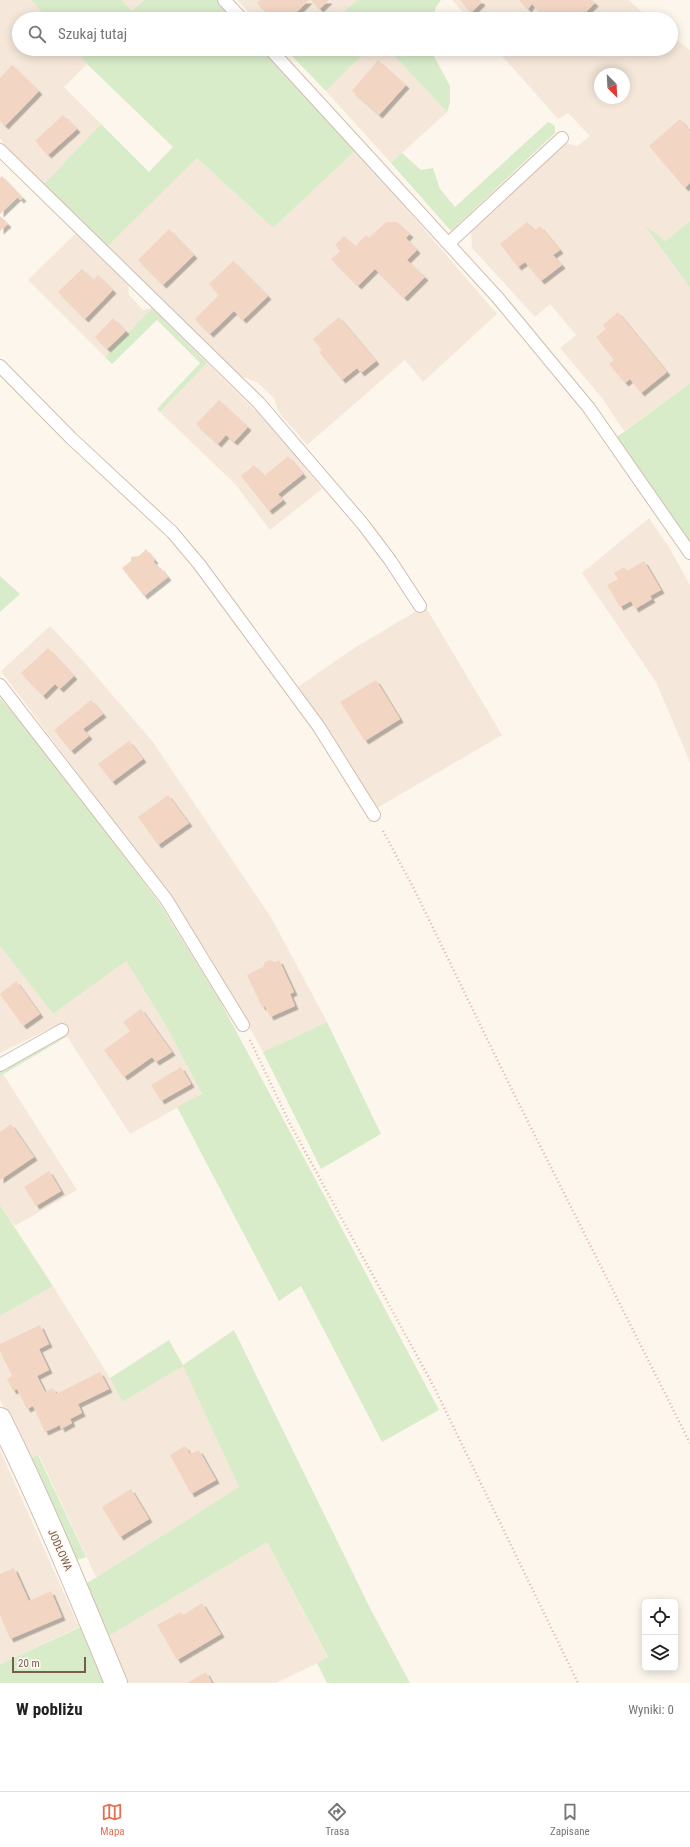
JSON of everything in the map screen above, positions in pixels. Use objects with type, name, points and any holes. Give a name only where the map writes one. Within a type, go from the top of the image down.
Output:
[{"type":"street","name":"JODŁOWA","points":[[0,1419],[32,1485],[116,1683]]},
{"type":"lane","points":[[224,0],[235,12]]},
{"type":"lane","points":[[276,56],[498,298],[589,408],[690,553]]},
{"type":"lane","points":[[449,243],[562,138]]},
{"type":"lane","points":[[0,150],[258,403],[362,523],[390,560],[420,606]]},
{"type":"lane","points":[[0,366],[71,438],[172,532],[204,570],[319,727],[374,815]]},
{"type":"lane","points":[[0,685],[166,899],[243,1025]]},
{"type":"lane","points":[[0,1065],[62,1030]]},
{"type":"path","points":[[374,815],[414,889],[511,1089],[690,1443]]},
{"type":"path","points":[[243,1025],[290,1124],[434,1387],[578,1683]]},
{"type":"shaded area","points":[[0,0],[31,0],[42,12],[12,12],[12,56],[80,56],[87,64],[64,87],[101,124],[44,184],[9,153],[0,138]]},
{"type":"shaded area","points":[[122,0],[144,0],[132,11]]},
{"type":"shaded area","points":[[237,0],[357,0],[343,12],[249,12]]},
{"type":"shaded area","points":[[452,0],[629,0],[642,12],[463,12]]},
{"type":"shaded area","points":[[678,41],[690,50],[690,221],[665,241],[645,227],[690,288],[690,383],[624,431],[602,398],[560,348],[576,335],[550,304],[535,317],[472,248],[471,231],[566,143],[577,146],[590,136],[568,113],[558,119],[502,56],[678,56]]},
{"type":"shaded area","points":[[361,56],[395,56],[447,112],[391,163],[326,91]]},
{"type":"shaded area","points":[[356,150],[497,314],[423,382],[405,360],[307,445],[278,411],[274,398],[257,382],[240,376],[107,247],[197,158],[273,228]]},
{"type":"shaded area","points":[[76,233],[128,285],[129,295],[143,310],[152,308],[105,357],[28,280]]},
{"type":"shaded area","points":[[207,363],[273,428],[322,489],[270,530],[235,484],[160,412]]},
{"type":"shaded area","points":[[649,518],[670,549],[690,585],[690,762],[656,682],[582,573]]},
{"type":"shaded area","points":[[425,606],[502,735],[377,808],[296,688],[356,647]]},
{"type":"shaded area","points":[[50,626],[84,662],[153,742],[272,919],[327,1022],[263,1052],[209,955],[170,897],[1,671]]},
{"type":"shaded area","points":[[0,946],[53,1014],[126,961],[165,1024],[202,1094],[130,1134],[59,1024],[0,1053]]},
{"type":"shaded area","points":[[3,1074],[77,1190],[15,1226],[0,1205],[0,1076]]},
{"type":"shaded area","points":[[53,1286],[110,1378],[122,1402],[183,1365],[239,1487],[96,1577],[39,1455],[29,1459],[0,1400],[0,1316]]},
{"type":"shaded area","points":[[0,1450],[79,1627],[0,1664]]},
{"type":"shaded area","points":[[267,1542],[328,1658],[276,1683],[126,1683],[107,1637]]},
{"type":"green space","points":[[31,0],[122,0],[132,11],[144,0],[218,0],[229,12],[42,12]]},
{"type":"green space","points":[[357,0],[441,0],[434,12],[343,12]]},
{"type":"green space","points":[[80,56],[269,56],[356,150],[273,228],[197,158],[107,247],[44,184],[101,124],[149,172],[173,147]]},
{"type":"green space","points":[[292,56],[361,56],[326,91]]},
{"type":"green space","points":[[395,56],[434,56],[450,86],[450,103],[447,112]]},
{"type":"green space","points":[[548,122],[555,126],[555,133],[451,231],[391,163],[402,153],[421,170],[433,168],[440,189],[455,207]]},
{"type":"green space","points":[[690,221],[690,288],[644,225],[665,241]]},
{"type":"green space","points":[[152,308],[207,363],[160,412],[157,409],[200,363],[157,320],[112,364],[105,357]]},
{"type":"green space","points":[[690,383],[690,542],[617,437]]},
{"type":"green space","points":[[0,576],[20,594],[0,612]]},
{"type":"green space","points":[[0,698],[50,756],[160,904],[220,1001],[439,1410],[382,1442],[301,1286],[279,1301],[177,1107],[202,1094],[165,1024],[126,961],[53,1014],[0,946]]},
{"type":"green space","points":[[327,1022],[381,1134],[321,1169],[263,1052]]},
{"type":"green space","points":[[67,1033],[68,1036],[0,1076],[0,1070]]},
{"type":"green space","points":[[0,1205],[53,1286],[0,1316]]},
{"type":"green space","points":[[234,1330],[371,1610],[410,1683],[327,1683],[317,1663],[328,1657],[267,1542],[107,1637],[87,1583],[239,1487],[183,1366],[122,1402],[110,1378],[169,1340],[183,1365]]},
{"type":"green space","points":[[38,1455],[86,1557],[74,1561],[29,1459]]},
{"type":"green space","points":[[85,1625],[108,1683],[0,1683],[0,1664]]},
{"type":"building","points":[[260,0],[309,0],[297,12],[267,12],[257,3]]},
{"type":"building","points":[[311,0],[329,0],[320,9]]},
{"type":"building","points":[[460,0],[480,0],[482,2],[470,12]]},
{"type":"building","points":[[519,0],[592,0],[595,3],[586,12],[539,12],[532,4],[528,9]]},
{"type":"building","points":[[378,60],[406,85],[379,115],[352,91]]},
{"type":"building","points":[[12,65],[39,91],[5,126],[0,121],[0,78]]},
{"type":"building","points":[[63,115],[77,129],[48,155],[35,141]]},
{"type":"building","points":[[680,119],[690,131],[690,183],[685,188],[649,146]]},
{"type":"building","points":[[2,176],[23,198],[20,200],[18,197],[0,214],[0,178]]},
{"type":"building","points":[[0,216],[8,224],[0,231]]},
{"type":"building","points":[[386,222],[397,222],[410,234],[406,238],[417,250],[407,260],[425,277],[404,298],[375,269],[358,286],[331,259],[340,251],[335,245],[344,236],[355,246],[366,235],[369,238]]},
{"type":"building","points":[[527,222],[534,230],[540,226],[560,250],[553,255],[562,265],[541,281],[525,262],[518,267],[500,244]]},
{"type":"building","points":[[169,229],[194,255],[163,285],[138,260]]},
{"type":"building","points":[[233,261],[268,296],[243,320],[234,311],[210,334],[195,319],[219,295],[209,284]]},
{"type":"building","points":[[82,269],[93,280],[98,275],[113,290],[85,319],[58,292]]},
{"type":"building","points":[[618,312],[667,372],[641,393],[630,379],[625,383],[609,364],[614,360],[596,337],[606,329],[603,325]]},
{"type":"building","points":[[339,317],[376,361],[361,373],[357,368],[342,380],[319,352],[322,350],[313,339]]},
{"type":"building","points":[[113,318],[126,331],[107,349],[95,337]]},
{"type":"building","points":[[219,400],[248,427],[234,442],[226,435],[218,444],[196,424]]},
{"type":"building","points":[[288,456],[303,474],[278,494],[283,500],[269,511],[241,476],[254,465],[264,476]]},
{"type":"building","points":[[146,549],[155,560],[153,561],[159,569],[160,567],[168,577],[144,596],[122,568],[131,561],[131,557],[139,556]]},
{"type":"building","points":[[644,561],[661,590],[650,596],[652,599],[635,609],[631,601],[620,607],[607,585],[618,579],[614,573],[624,567],[627,571]]},
{"type":"building","points":[[48,648],[74,676],[60,689],[55,684],[43,696],[21,673]]},
{"type":"building","points":[[376,680],[400,719],[365,741],[340,702]]},
{"type":"building","points":[[91,700],[103,714],[83,729],[89,736],[71,751],[54,730]]},
{"type":"building","points":[[129,741],[143,759],[112,782],[98,764]]},
{"type":"building","points":[[168,795],[189,823],[158,845],[138,817]]},
{"type":"building","points":[[270,960],[275,962],[279,960],[294,992],[290,994],[295,1006],[270,1017],[265,1006],[262,1007],[247,975],[263,967],[265,962]]},
{"type":"building","points":[[16,981],[40,1014],[23,1026],[0,994]]},
{"type":"building","points":[[141,1009],[172,1052],[156,1062],[152,1057],[124,1077],[104,1050],[130,1031],[123,1022]]},
{"type":"building","points":[[181,1067],[191,1084],[161,1101],[151,1085]]},
{"type":"building","points":[[11,1124],[34,1157],[0,1180],[0,1132]]},
{"type":"building","points":[[49,1171],[61,1191],[36,1206],[24,1187]]},
{"type":"building","points":[[40,1325],[49,1344],[39,1349],[49,1370],[37,1376],[45,1392],[53,1388],[56,1394],[100,1372],[109,1389],[78,1404],[82,1413],[70,1419],[72,1423],[61,1429],[60,1425],[45,1432],[33,1406],[27,1409],[17,1389],[13,1391],[7,1379],[12,1376],[0,1351],[0,1344]]},
{"type":"building","points":[[185,1446],[190,1454],[199,1450],[216,1480],[191,1494],[170,1455]]},
{"type":"building","points":[[131,1489],[149,1519],[120,1537],[102,1507]]},
{"type":"building","points":[[14,1568],[29,1601],[51,1591],[62,1617],[10,1639],[0,1615],[0,1574]]},
{"type":"building","points":[[202,1603],[221,1634],[177,1660],[157,1625],[181,1612],[183,1615]]},
{"type":"building","points":[[206,1672],[212,1683],[187,1683]]}]
